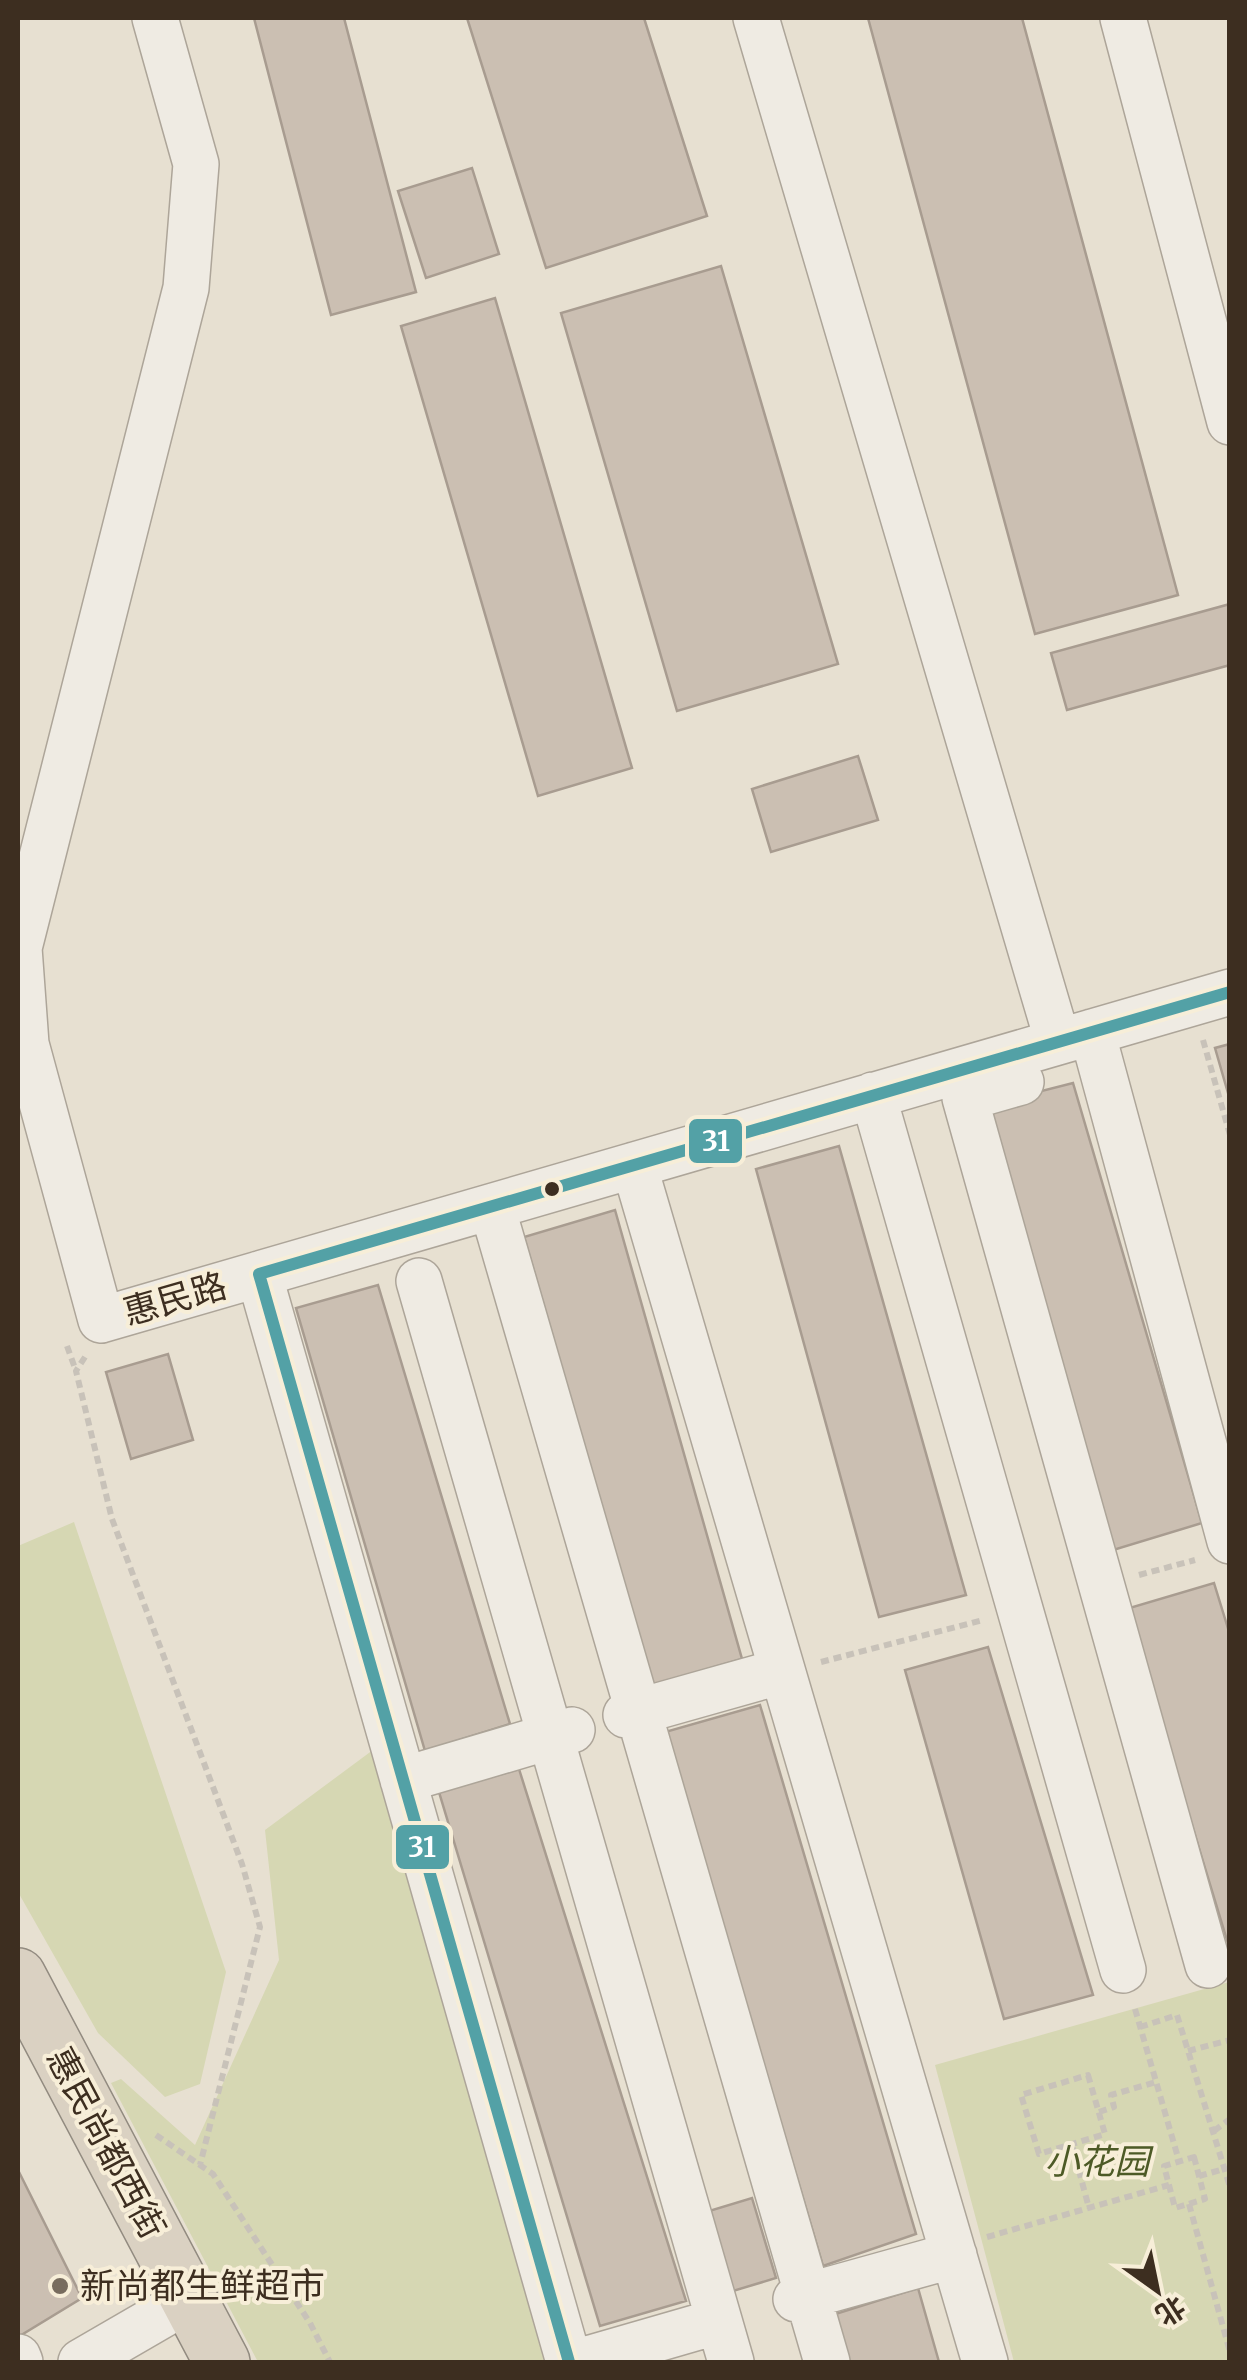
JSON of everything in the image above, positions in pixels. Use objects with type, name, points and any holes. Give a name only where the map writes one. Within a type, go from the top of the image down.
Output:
[{"type":"highway","name":"惠民尚都西街","points":[[18,1976],[222,2362]]},
{"type":"street","points":[[101,1320],[26,1044],[19,948],[186,288],[196,164],[155,18]]},
{"type":"street","points":[[756,18],[1084,1045],[1220,1548]]},
{"type":"street","points":[[1123,18],[1230,422]]},
{"type":"street","name":"惠民路","points":[[101,1320],[874,1096],[1084,1045],[1230,992]]},
{"type":"street","points":[[1084,1045],[966,1098],[1208,1965]]},
{"type":"street","points":[[874,1096],[1123,1970]]},
{"type":"street","points":[[634,1165],[985,2362]]},
{"type":"street","points":[[492,1206],[633,1713],[802,2297],[826,2362]]},
{"type":"street","points":[[259,1274],[569,2362]]},
{"type":"street","points":[[419,1281],[561,1733],[725,2342],[578,2362]]},
{"type":"street","points":[[633,1713],[782,1671]]},
{"type":"street","points":[[403,1780],[561,1733]]},
{"type":"street","points":[[802,2297],[954,2255]]},
{"type":"street","points":[[80,2362],[188,2300]]},
{"type":"path","points":[[1216,1035],[1202,1038],[1230,1135]]},
{"type":"path","points":[[101,1320],[76,1371],[112,1519],[242,1864],[260,1927],[200,2165]]},
{"type":"path","points":[[1101,1585],[1220,1548]]},
{"type":"path","points":[[844,1656],[1020,1611]]},
{"type":"path","points":[[1140,2027],[1177,2016],[1230,2187]]},
{"type":"path","points":[[1137,2018],[1179,2161]]},
{"type":"path","points":[[1188,2050],[1230,2040]]},
{"type":"path","points":[[1088,2075],[1099,2112],[1106,2134],[1038,2154],[1021,2094],[1088,2075]]},
{"type":"path","points":[[1099,2112],[1114,2107],[1111,2095],[1156,2082]]},
{"type":"path","points":[[1214,2131],[1230,2120]]},
{"type":"path","points":[[151,2132],[213,2174],[310,2322],[330,2362]]},
{"type":"path","points":[[1072,2145],[1089,2208]]},
{"type":"path","points":[[1194,2158],[1206,2199],[1175,2208],[1164,2166],[1179,2161],[1194,2158]]},
{"type":"path","points":[[1199,2176],[1224,2169]]},
{"type":"path","points":[[1030,2225],[1169,2185]]},
{"type":"path","points":[[1189,2204],[1230,2352]]},
{"type":"green space","points":[[74,1522],[226,1972],[200,2084],[165,2097],[98,2033],[18,1892],[18,1546]]},
{"type":"green space","points":[[381,1744],[557,2362],[258,2362],[111,2083],[121,2079],[195,2145],[279,1960],[265,1830]]},
{"type":"green space","name":"小花园","points":[[1229,1982],[1229,2362],[1014,2362],[935,2065]]},
{"type":"building","points":[[254,18],[344,18],[416,292],[331,315]]},
{"type":"building","points":[[467,18],[644,18],[707,216],[546,268]]},
{"type":"building","points":[[868,18],[1022,18],[1178,595],[1035,634]]},
{"type":"building","points":[[472,168],[499,254],[426,278],[398,191]]},
{"type":"building","points":[[721,266],[838,664],[677,711],[561,313]]},
{"type":"building","points":[[495,298],[632,768],[538,796],[401,326]]},
{"type":"building","points":[[1230,604],[1230,665],[1067,710],[1051,653]]},
{"type":"building","points":[[858,756],[878,820],[771,852],[752,789]]},
{"type":"building","points":[[1230,1044],[1230,1100],[1215,1048]]},
{"type":"building","points":[[1073,1083],[1202,1523],[1110,1551],[983,1106]]},
{"type":"building","points":[[839,1146],[966,1595],[879,1617],[756,1169]]},
{"type":"building","points":[[615,1210],[742,1659],[653,1685],[524,1237]]},
{"type":"building","points":[[378,1285],[510,1724],[425,1751],[296,1308]]},
{"type":"building","points":[[168,1354],[193,1440],[131,1459],[106,1372]]},
{"type":"building","points":[[1214,1583],[1230,1635],[1230,1950],[1126,1609]]},
{"type":"building","points":[[988,1647],[1093,1995],[1004,2019],[905,1670]]},
{"type":"building","points":[[760,1705],[916,2234],[823,2266],[665,1732]]},
{"type":"building","points":[[519,1769],[686,2301],[600,2326],[439,1792]]},
{"type":"building","points":[[18,2170],[82,2298],[18,2337]]},
{"type":"building","points":[[752,2198],[776,2278],[733,2291],[709,2211]]},
{"type":"building","points":[[918,2288],[939,2362],[842,2362],[829,2316]]},
{"type":"transit line","name":"31","points":[[569,2362],[259,1274],[1230,992]]},
{"type":"place","name":"新尚都生鲜超市","points":[[60,2286]]}]
